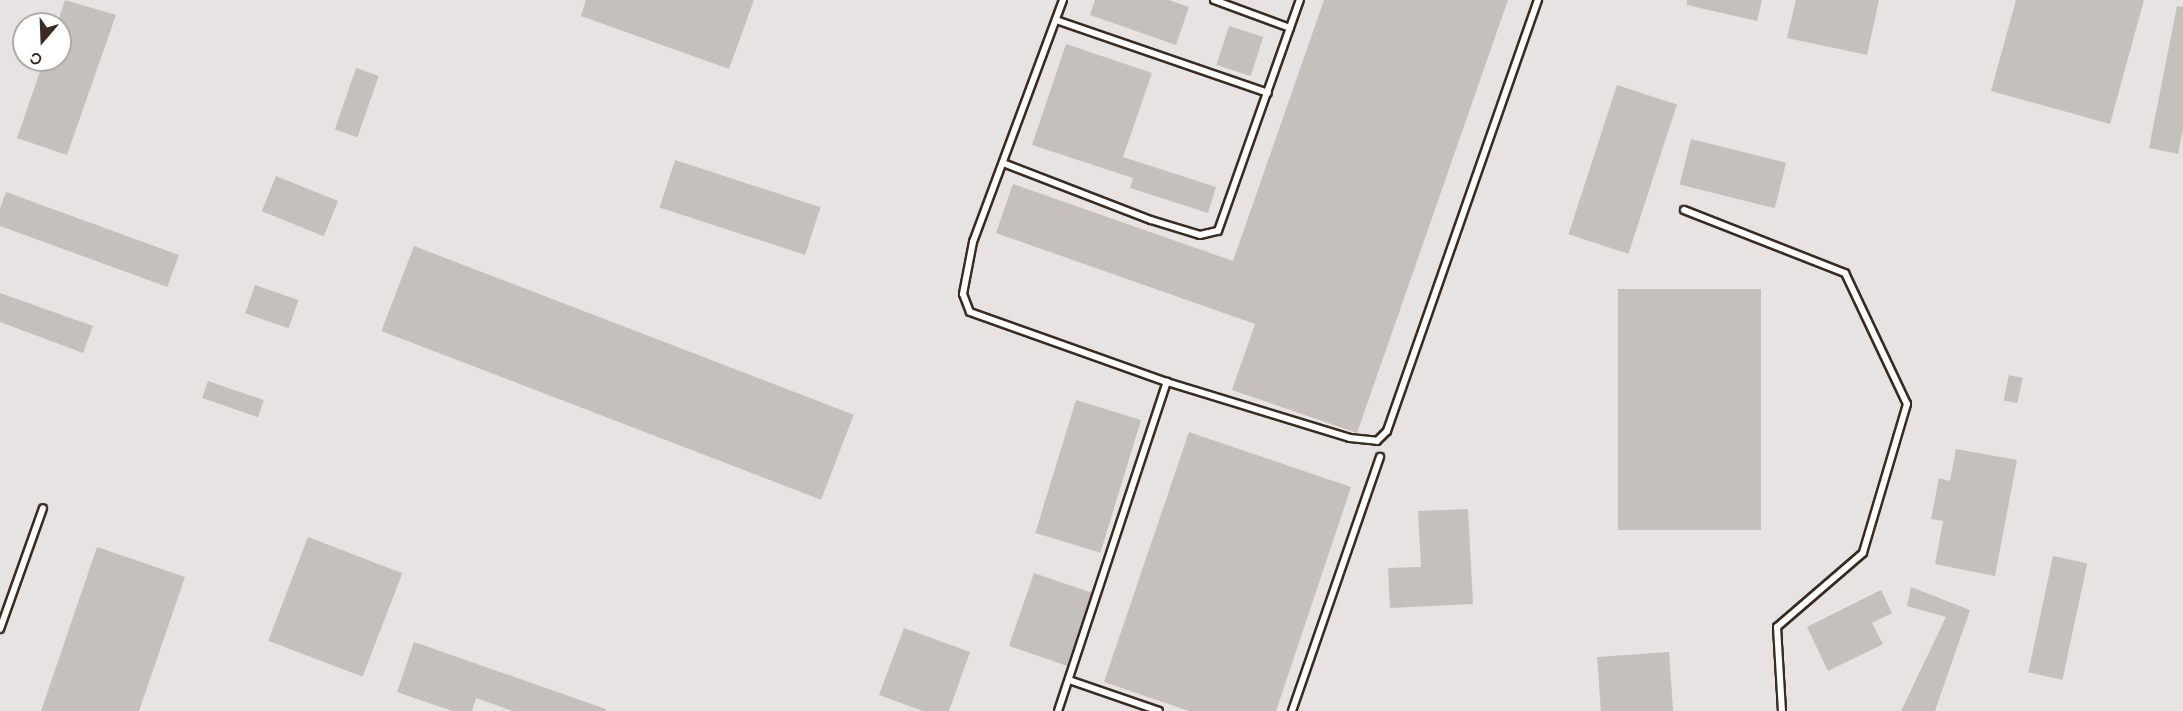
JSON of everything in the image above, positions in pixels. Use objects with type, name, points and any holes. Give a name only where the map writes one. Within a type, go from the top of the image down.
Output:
[{"type":"lane","points":[[1063,0],[973,242],[963,294],[970,312],[1167,382],[1350,438],[1377,441],[1387,431],[1538,0]]},
{"type":"lane","points":[[1214,0],[1290,28]]},
{"type":"lane","points":[[1003,163],[1151,220],[1200,235],[1218,231],[1300,0]]},
{"type":"lane","points":[[1056,20],[1268,93]]},
{"type":"lane","points":[[1684,210],[1845,273],[1908,404],[1863,553],[1777,627],[1782,711]]},
{"type":"lane","points":[[1059,711],[1167,382]]},
{"type":"lane","points":[[1292,711],[1380,457]]},
{"type":"lane","points":[[0,629],[43,508]]},
{"type":"lane","points":[[1069,680],[1159,711]]},
{"type":"shaded area","points":[[0,0],[2183,0],[2183,711],[0,711]]},
{"type":"building","points":[[65,0],[116,15],[67,155],[17,138],[40,72],[72,72],[72,12],[61,12]]},
{"type":"building","points":[[586,0],[754,0],[729,69],[581,16]]},
{"type":"building","points":[[1095,0],[1169,0],[1189,7],[1176,45],[1090,15]]},
{"type":"building","points":[[1324,0],[1508,0],[1357,433],[1232,390],[1255,324],[996,233],[1013,184],[1233,261]]},
{"type":"building","points":[[1687,0],[1762,0],[1757,21],[1687,5]]},
{"type":"building","points":[[1796,0],[1879,0],[1867,55],[1787,38]]},
{"type":"building","points":[[2016,0],[2144,0],[2110,124],[1991,91]]},
{"type":"building","points":[[2177,6],[2183,7],[2183,129],[2178,154],[2149,148]]},
{"type":"building","points":[[1229,26],[1263,37],[1251,76],[1216,65]]},
{"type":"building","points":[[1066,44],[1152,73],[1123,157],[1216,187],[1208,213],[1130,188],[1133,178],[1032,145]]},
{"type":"building","points":[[356,68],[379,76],[358,137],[335,129]]},
{"type":"building","points":[[1617,85],[1677,104],[1628,254],[1568,234]]},
{"type":"building","points":[[1691,139],[1786,163],[1775,208],[1680,185]]},
{"type":"building","points":[[675,160],[821,207],[805,255],[660,208]]},
{"type":"building","points":[[276,176],[338,201],[324,236],[262,211]]},
{"type":"building","points":[[6,192],[179,255],[167,287],[0,226],[0,208]]},
{"type":"building","points":[[414,246],[854,415],[821,500],[381,331]]},
{"type":"building","points":[[255,285],[298,300],[289,328],[245,313]]},
{"type":"building","points":[[1618,289],[1761,289],[1761,530],[1618,530]]},
{"type":"building","points":[[0,293],[93,326],[83,353],[0,322]]},
{"type":"building","points":[[2009,375],[2023,378],[2017,403],[2004,400]]},
{"type":"building","points":[[208,381],[264,400],[258,417],[202,398]]},
{"type":"building","points":[[1076,400],[1141,420],[1100,553],[1035,533]]},
{"type":"building","points":[[1189,432],[1351,487],[1276,711],[1189,711],[1104,682]]},
{"type":"building","points":[[1956,449],[2017,460],[1995,576],[1935,564],[1943,521],[1931,519],[1939,478],[1950,481]]},
{"type":"building","points":[[1468,509],[1473,604],[1390,608],[1388,568],[1421,567],[1418,511]]},
{"type":"building","points":[[308,537],[402,573],[363,677],[268,641]]},
{"type":"building","points":[[97,547],[185,577],[139,711],[41,711]]},
{"type":"building","points":[[2053,556],[2087,563],[2062,680],[2028,672]]},
{"type":"building","points":[[1034,573],[1092,593],[1067,666],[1009,646]]},
{"type":"building","points":[[1911,587],[1970,610],[1935,711],[1901,711],[1946,617],[1907,606]]},
{"type":"building","points":[[1881,590],[1892,613],[1872,623],[1883,644],[1828,671],[1807,627]]},
{"type":"building","points":[[904,628],[970,652],[949,711],[923,711],[879,695]]},
{"type":"building","points":[[414,642],[606,709],[606,711],[513,711],[476,698],[472,711],[452,711],[397,692]]},
{"type":"building","points":[[1669,652],[1673,711],[1601,711],[1597,657]]}]
